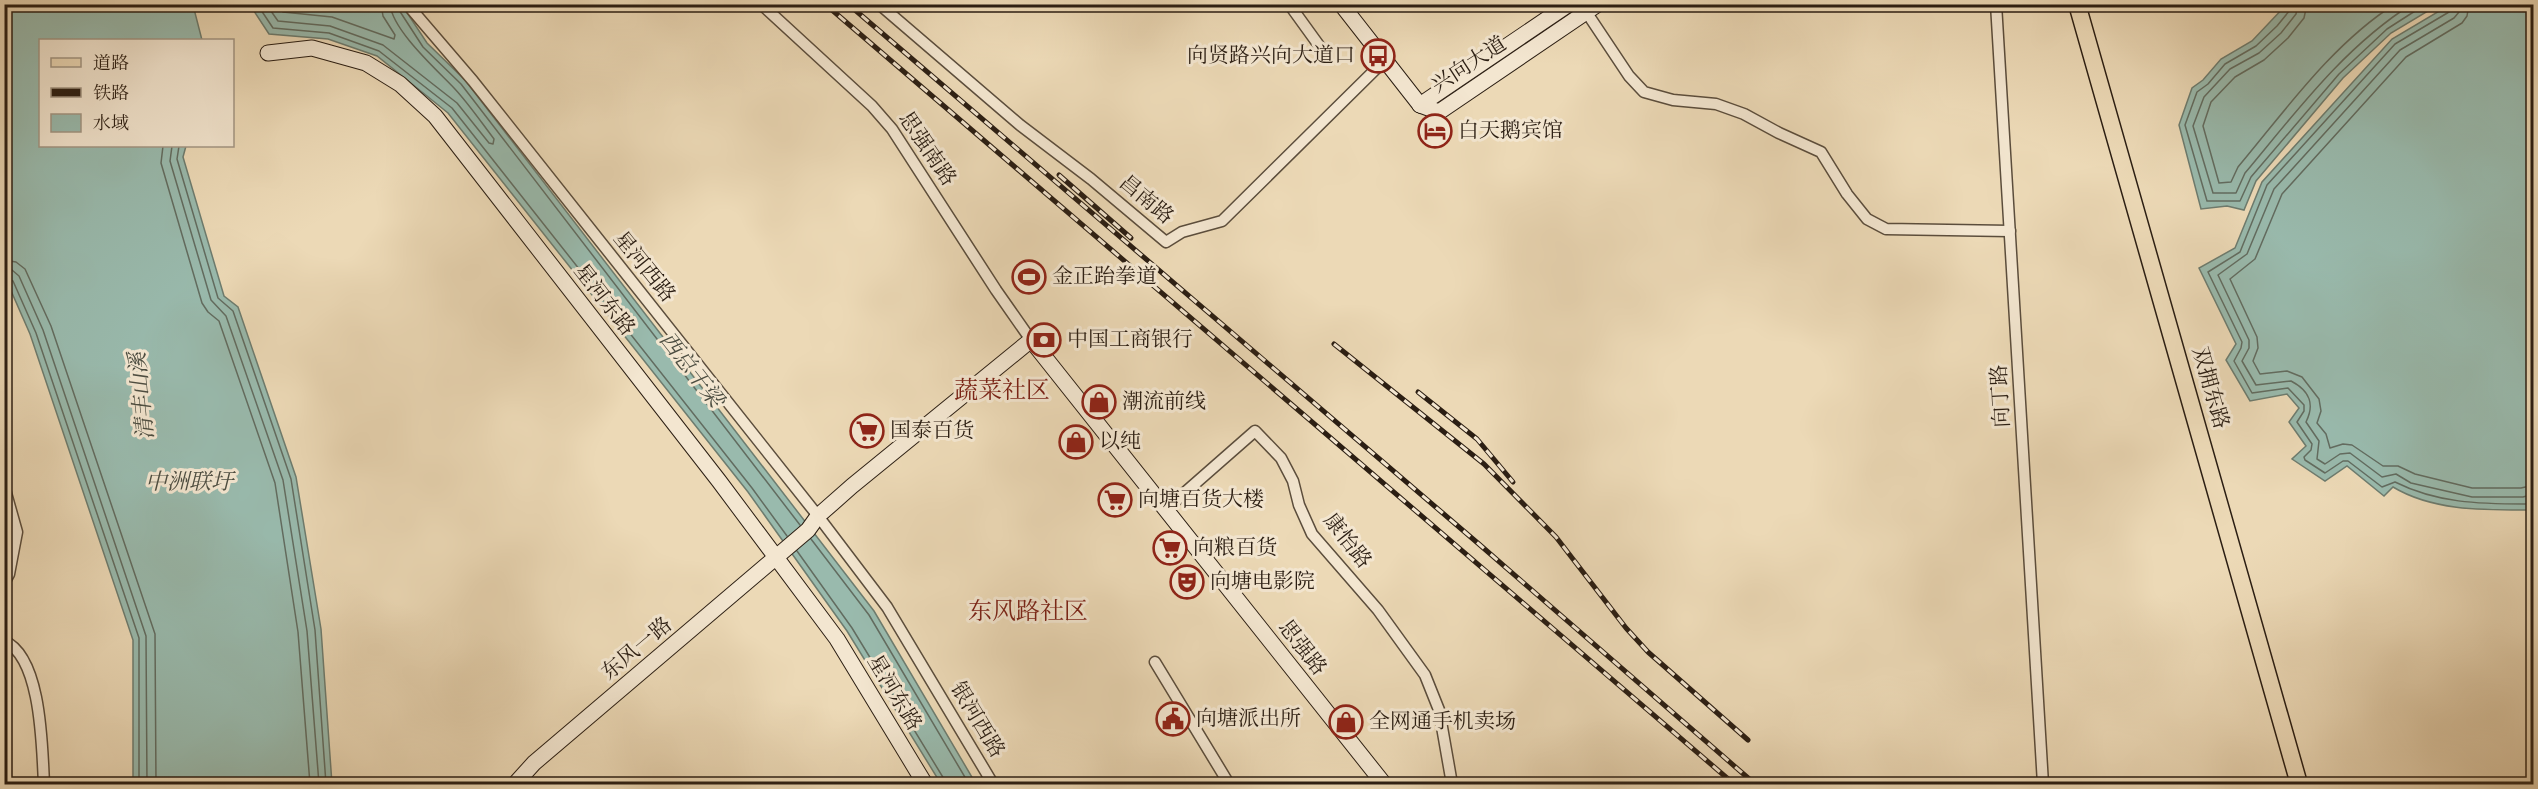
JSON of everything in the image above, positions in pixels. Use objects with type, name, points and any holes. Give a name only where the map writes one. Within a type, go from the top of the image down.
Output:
[{"type":"main road","name":"双拥东路","points":[[2077,4],[2299,784]]},
{"type":"street","name":"星河西路","points":[[407,4],[473,81],[818,516],[887,607],[928,675]]},
{"type":"street","name":"思强南路","points":[[761,4],[872,106],[892,129],[1031,340]]},
{"type":"street","name":"昌南路","points":[[879,4],[1020,125],[1091,179],[1166,242],[1182,232],[1222,221],[1384,61]]},
{"type":"street","points":[[1289,4],[1323,51]]},
{"type":"street","points":[[1341,4],[1420,105]]},
{"type":"street","name":"兴向大道","points":[[1420,105],[1569,4]]},
{"type":"street","name":"向丁路","points":[[1996,4],[2043,784]]},
{"type":"street","points":[[1588,7],[1629,76],[1644,92],[1672,100],[1716,104],[1744,114],[1821,152],[1847,194],[1867,219],[1886,229],[2010,231]]},
{"type":"street","name":"兴向大道","points":[[1420,105],[1439,112],[1588,7]]},
{"type":"street","name":"星河东路","points":[[268,53],[312,48],[366,63],[400,84],[435,116],[781,553],[837,639],[925,784]]},
{"type":"street","points":[[818,516],[1031,340]]},
{"type":"street","name":"思强路","points":[[1031,340],[1382,784]]},
{"type":"street","name":"康怡路","points":[[1165,510],[1256,431],[1281,458],[1293,481],[1299,505],[1312,534],[1378,610],[1425,675],[1439,710],[1452,784]]},
{"type":"street","points":[[4,486],[17,532],[9,574],[4,583]]},
{"type":"street","name":"东风一路","points":[[515,784],[534,763],[808,530],[818,516]]},
{"type":"street","points":[[4,640],[10,643],[26,662],[40,712],[44,784]]},
{"type":"street","points":[[1155,662],[1229,784]]},
{"type":"street","name":"银河西路","points":[[928,675],[993,784]]},
{"type":"water","points":[[2287,4],[2438,5],[2391,33],[2343,78],[2256,181],[2244,210],[2227,206],[2201,209],[2179,125],[2192,88],[2203,80],[2221,59],[2252,41]]},
{"type":"water","points":[[2451,4],[2533,5],[2534,506],[2529,510],[2459,508],[2425,501],[2393,487],[2384,496],[2347,466],[2325,481],[2292,459],[2306,446],[2289,422],[2299,408],[2287,394],[2250,401],[2226,360],[2236,344],[2199,268],[2235,248],[2262,182],[2392,39]]},
{"type":"water","name":"中洲联圩","points":[[4,5],[193,5],[202,39],[39,39],[39,147],[186,147],[183,157],[224,296],[238,307],[296,477],[321,629],[332,784],[133,784],[133,640],[30,334],[5,277]]},
{"type":"water","points":[[250,5],[402,5],[427,43],[465,80],[874,611],[976,784],[941,784],[847,631],[748,492],[448,113],[377,56],[328,39],[269,34]]},
{"type":"railway","points":[[825,4],[1734,784]]},
{"type":"railway","points":[[848,4],[1480,545],[1755,784]]},
{"type":"railway","points":[[1059,175],[1131,238]]},
{"type":"railway","points":[[1334,344],[1484,464],[1556,537],[1626,628],[1648,652],[1748,740]]},
{"type":"railway","points":[[1418,392],[1477,439],[1513,482]]},
{"type":"place","name":"向贤路兴向大道口","points":[[1378,56]]},
{"type":"place","name":"白天鹅宾馆","points":[[1435,131]]},
{"type":"place","name":"金正跆拳道","points":[[1029,277]]},
{"type":"place","name":"中国工商银行","points":[[1044,340]]},
{"type":"place","name":"潮流前线","points":[[1099,402]]},
{"type":"place","name":"国泰百货","points":[[867,431]]},
{"type":"place","name":"以纯","points":[[1076,442]]},
{"type":"place","name":"向塘百货大楼","points":[[1115,500]]},
{"type":"place","name":"向粮百货","points":[[1170,548]]},
{"type":"place","name":"向塘电影院","points":[[1187,582]]},
{"type":"place","name":"向塘派出所","points":[[1173,719]]},
{"type":"place","name":"全网通手机卖场","points":[[1346,722]]},
{"type":"district","name":"蔬菜社区","points":[[1002,391]]},
{"type":"district","name":"东风路社区","points":[[1028,612]]},
{"type":"water label","name":"西总干梁","points":[[691,370]]},
{"type":"water label","name":"清丰山溪","points":[[142,396]]}]
